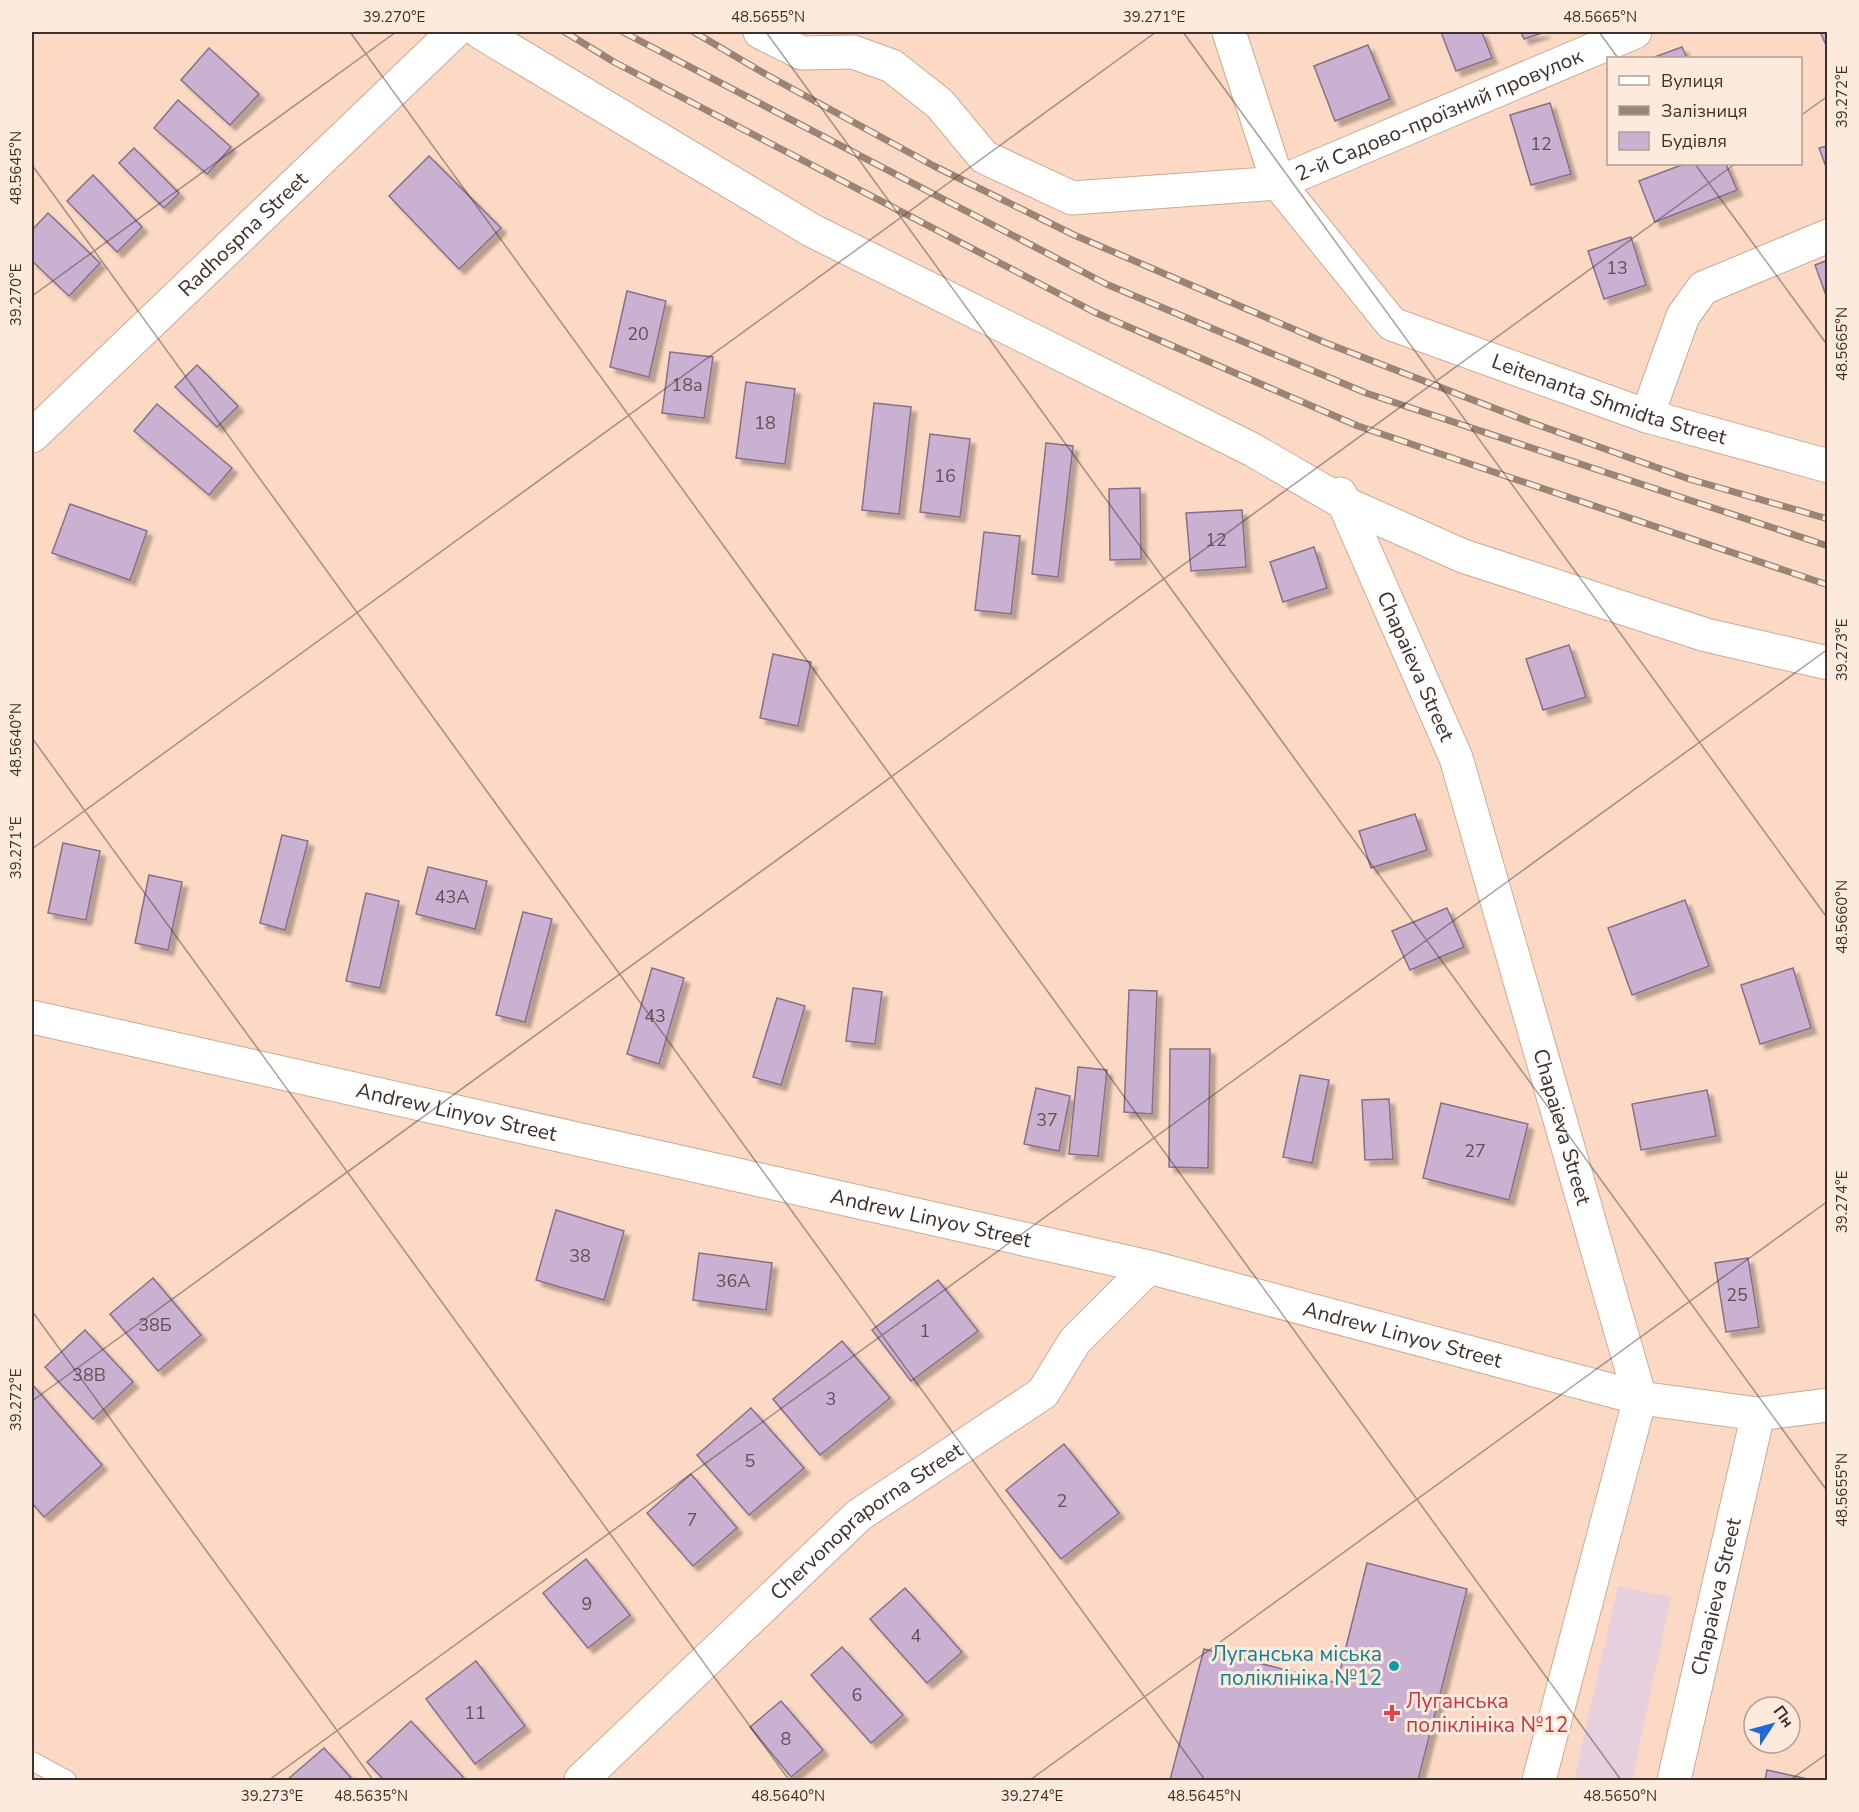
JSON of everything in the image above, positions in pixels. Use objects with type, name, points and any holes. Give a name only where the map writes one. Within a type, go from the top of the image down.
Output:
[{"type":"street","name":"Radhospna Street","points":[[32,436],[454,32]]},
{"type":"street","points":[[480,32],[811,230],[1463,556],[1706,635],[1827,663]]},
{"type":"street","name":"2-й Садово-проїзний провулок","points":[[760,32],[802,53],[853,52],[892,66],[940,104],[984,157],[1072,198],[1278,183],[1635,32]]},
{"type":"street","points":[[1229,32],[1278,183]]},
{"type":"street","name":"Leitenanta Shmidta Street","points":[[1278,183],[1392,324],[1647,416],[1827,466]]},
{"type":"street","points":[[1647,416],[1683,316],[1703,288],[1827,236]]},
{"type":"street","name":"Chapaieva Street","points":[[1341,496],[1456,758],[1640,1398]]},
{"type":"street","name":"Andrew Linyov Street","points":[[32,1017],[1149,1267],[1640,1398],[1758,1414],[1827,1405]]},
{"type":"street","name":"Chervonopraporna Street","points":[[581,1780],[859,1515],[1043,1393],[1075,1341],[1149,1267]]},
{"type":"street","points":[[1539,1780],[1640,1398]]},
{"type":"street","name":"Chapaieva Street","points":[[1674,1780],[1758,1414]]},
{"type":"lane","points":[[32,1761],[67,1780]]},
{"type":"shaded area","points":[[1618,1586],[1671,1597],[1632,1780],[1574,1780]]},
{"type":"building","points":[[1441,32],[1482,32],[1492,58],[1456,71]]},
{"type":"building","points":[[1521,32],[1545,32],[1524,39]]},
{"type":"building","points":[[1820,32],[1828,32],[1828,49]]},
{"type":"building","points":[[1368,45],[1390,99],[1335,121],[1314,66]]},
{"type":"building","points":[[1682,47],[1687,57],[1655,57]]},
{"type":"building","points":[[209,48],[259,94],[230,125],[181,80]]},
{"type":"building","points":[[178,100],[231,147],[207,174],[154,128]]},
{"type":"building","points":[[1550,103],[1571,174],[1531,185],[1510,115]]},
{"type":"building","points":[[1828,146],[1828,172],[1819,148]]},
{"type":"building","points":[[134,148],[179,193],[164,208],[119,163]]},
{"type":"building","points":[[429,156],[501,228],[459,269],[389,196]]},
{"type":"building","points":[[1681,165],[1726,165],[1737,190],[1655,222],[1639,181]]},
{"type":"building","points":[[93,175],[142,227],[117,252],[67,201]]},
{"type":"building","points":[[48,213],[100,263],[69,296],[32,261],[32,230]]},
{"type":"building","points":[[1631,237],[1646,285],[1604,299],[1588,251]]},
{"type":"building","points":[[1828,260],[1828,301],[1815,265]]},
{"type":"building","points":[[627,291],[666,301],[649,377],[610,367]]},
{"type":"building","points":[[670,352],[713,357],[704,418],[662,413]]},
{"type":"building","points":[[197,365],[238,406],[217,427],[175,387]]},
{"type":"building","points":[[746,382],[795,389],[785,464],[736,458]]},
{"type":"building","points":[[874,403],[911,407],[899,514],[862,510]]},
{"type":"building","points":[[157,404],[232,468],[209,495],[134,431]]},
{"type":"building","points":[[930,434],[970,439],[960,517],[920,512]]},
{"type":"building","points":[[1046,443],[1073,446],[1058,577],[1032,574]]},
{"type":"building","points":[[1140,488],[1141,559],[1110,560],[1109,489]]},
{"type":"building","points":[[70,504],[147,531],[130,580],[52,553]]},
{"type":"building","points":[[1242,510],[1246,567],[1191,571],[1186,513]]},
{"type":"building","points":[[984,532],[1020,536],[1011,614],[975,610]]},
{"type":"building","points":[[1314,547],[1327,588],[1283,602],[1270,562]]},
{"type":"building","points":[[1569,645],[1586,697],[1543,710],[1526,659]]},
{"type":"building","points":[[773,654],[811,662],[798,726],[760,718]]},
{"type":"building","points":[[1415,814],[1427,850],[1371,868],[1359,831]]},
{"type":"building","points":[[282,835],[308,841],[285,930],[260,923]]},
{"type":"building","points":[[63,843],[100,851],[86,920],[48,913]]},
{"type":"building","points":[[428,867],[487,881],[475,929],[416,914]]},
{"type":"building","points":[[149,875],[182,882],[168,950],[135,943]]},
{"type":"building","points":[[366,893],[399,901],[380,988],[346,981]]},
{"type":"building","points":[[1685,900],[1709,966],[1632,995],[1608,928]]},
{"type":"building","points":[[1447,908],[1464,947],[1410,970],[1392,931]]},
{"type":"building","points":[[523,912],[552,919],[525,1022],[496,1015]]},
{"type":"building","points":[[652,968],[684,978],[659,1064],[627,1054]]},
{"type":"building","points":[[1793,968],[1811,1028],[1760,1044],[1741,985]]},
{"type":"building","points":[[853,988],[882,992],[875,1044],[846,1041]]},
{"type":"building","points":[[1129,990],[1157,991],[1152,1114],[1124,1112]]},
{"type":"building","points":[[777,998],[805,1006],[781,1085],[753,1077]]},
{"type":"building","points":[[1170,1049],[1210,1049],[1208,1168],[1169,1167]]},
{"type":"building","points":[[1078,1067],[1107,1070],[1098,1156],[1069,1154]]},
{"type":"building","points":[[1300,1075],[1329,1080],[1312,1163],[1283,1157]]},
{"type":"building","points":[[1036,1088],[1070,1096],[1059,1151],[1024,1144]]},
{"type":"building","points":[[1707,1090],[1716,1136],[1641,1150],[1632,1104]]},
{"type":"building","points":[[1389,1099],[1393,1159],[1365,1160],[1362,1100]]},
{"type":"building","points":[[1441,1103],[1528,1124],[1509,1200],[1423,1178]]},
{"type":"building","points":[[556,1210],[624,1231],[604,1300],[536,1280]]},
{"type":"building","points":[[699,1253],[772,1263],[766,1310],[693,1300]]},
{"type":"building","points":[[1748,1258],[1759,1327],[1726,1332],[1715,1263]]},
{"type":"building","points":[[153,1278],[201,1335],[158,1371],[110,1314]]},
{"type":"building","points":[[938,1280],[978,1331],[911,1381],[872,1330]]},
{"type":"building","points":[[85,1330],[133,1382],[93,1419],[45,1367]]},
{"type":"building","points":[[842,1341],[890,1398],[820,1455],[773,1399]]},
{"type":"building","points":[[32,1384],[102,1465],[44,1517],[32,1503]]},
{"type":"building","points":[[751,1408],[804,1468],[749,1515],[697,1455]]},
{"type":"building","points":[[1064,1444],[1119,1513],[1061,1559],[1006,1490]]},
{"type":"building","points":[[691,1474],[737,1528],[693,1566],[647,1513]]},
{"type":"building","points":[[586,1559],[630,1615],[588,1648],[543,1593]]},
{"type":"building","name":"Луганська міська поліклініка №12","points":[[1367,1563],[1467,1589],[1418,1780],[1170,1780],[1204,1649],[1337,1683]]},
{"type":"building","points":[[905,1588],[962,1652],[927,1683],[870,1619]]},
{"type":"building","points":[[842,1647],[903,1715],[871,1743],[811,1675]]},
{"type":"building","points":[[476,1661],[525,1726],[475,1764],[426,1699]]},
{"type":"building","points":[[781,1701],[823,1750],[791,1777],[750,1727]]},
{"type":"building","points":[[411,1721],[463,1777],[460,1780],[384,1780],[367,1762]]},
{"type":"building","points":[[324,1748],[353,1780],[287,1780]]},
{"type":"building","points":[[1767,1770],[1812,1780],[1765,1780]]},
{"type":"railway","points":[[565,32],[614,62],[1094,312],[1358,426],[1828,585]]},
{"type":"railway","points":[[623,32],[1106,284],[1366,393],[1828,546]]},
{"type":"railway","points":[[694,32],[767,75],[934,166],[1074,235],[1326,343],[1527,421],[1689,479],[1828,519]]},
{"type":"place","name":"Луганська міська поліклініка №12","points":[[1394,1666]]},
{"type":"place","name":"Луганська поліклініка №12","points":[[1392,1713]]}]
